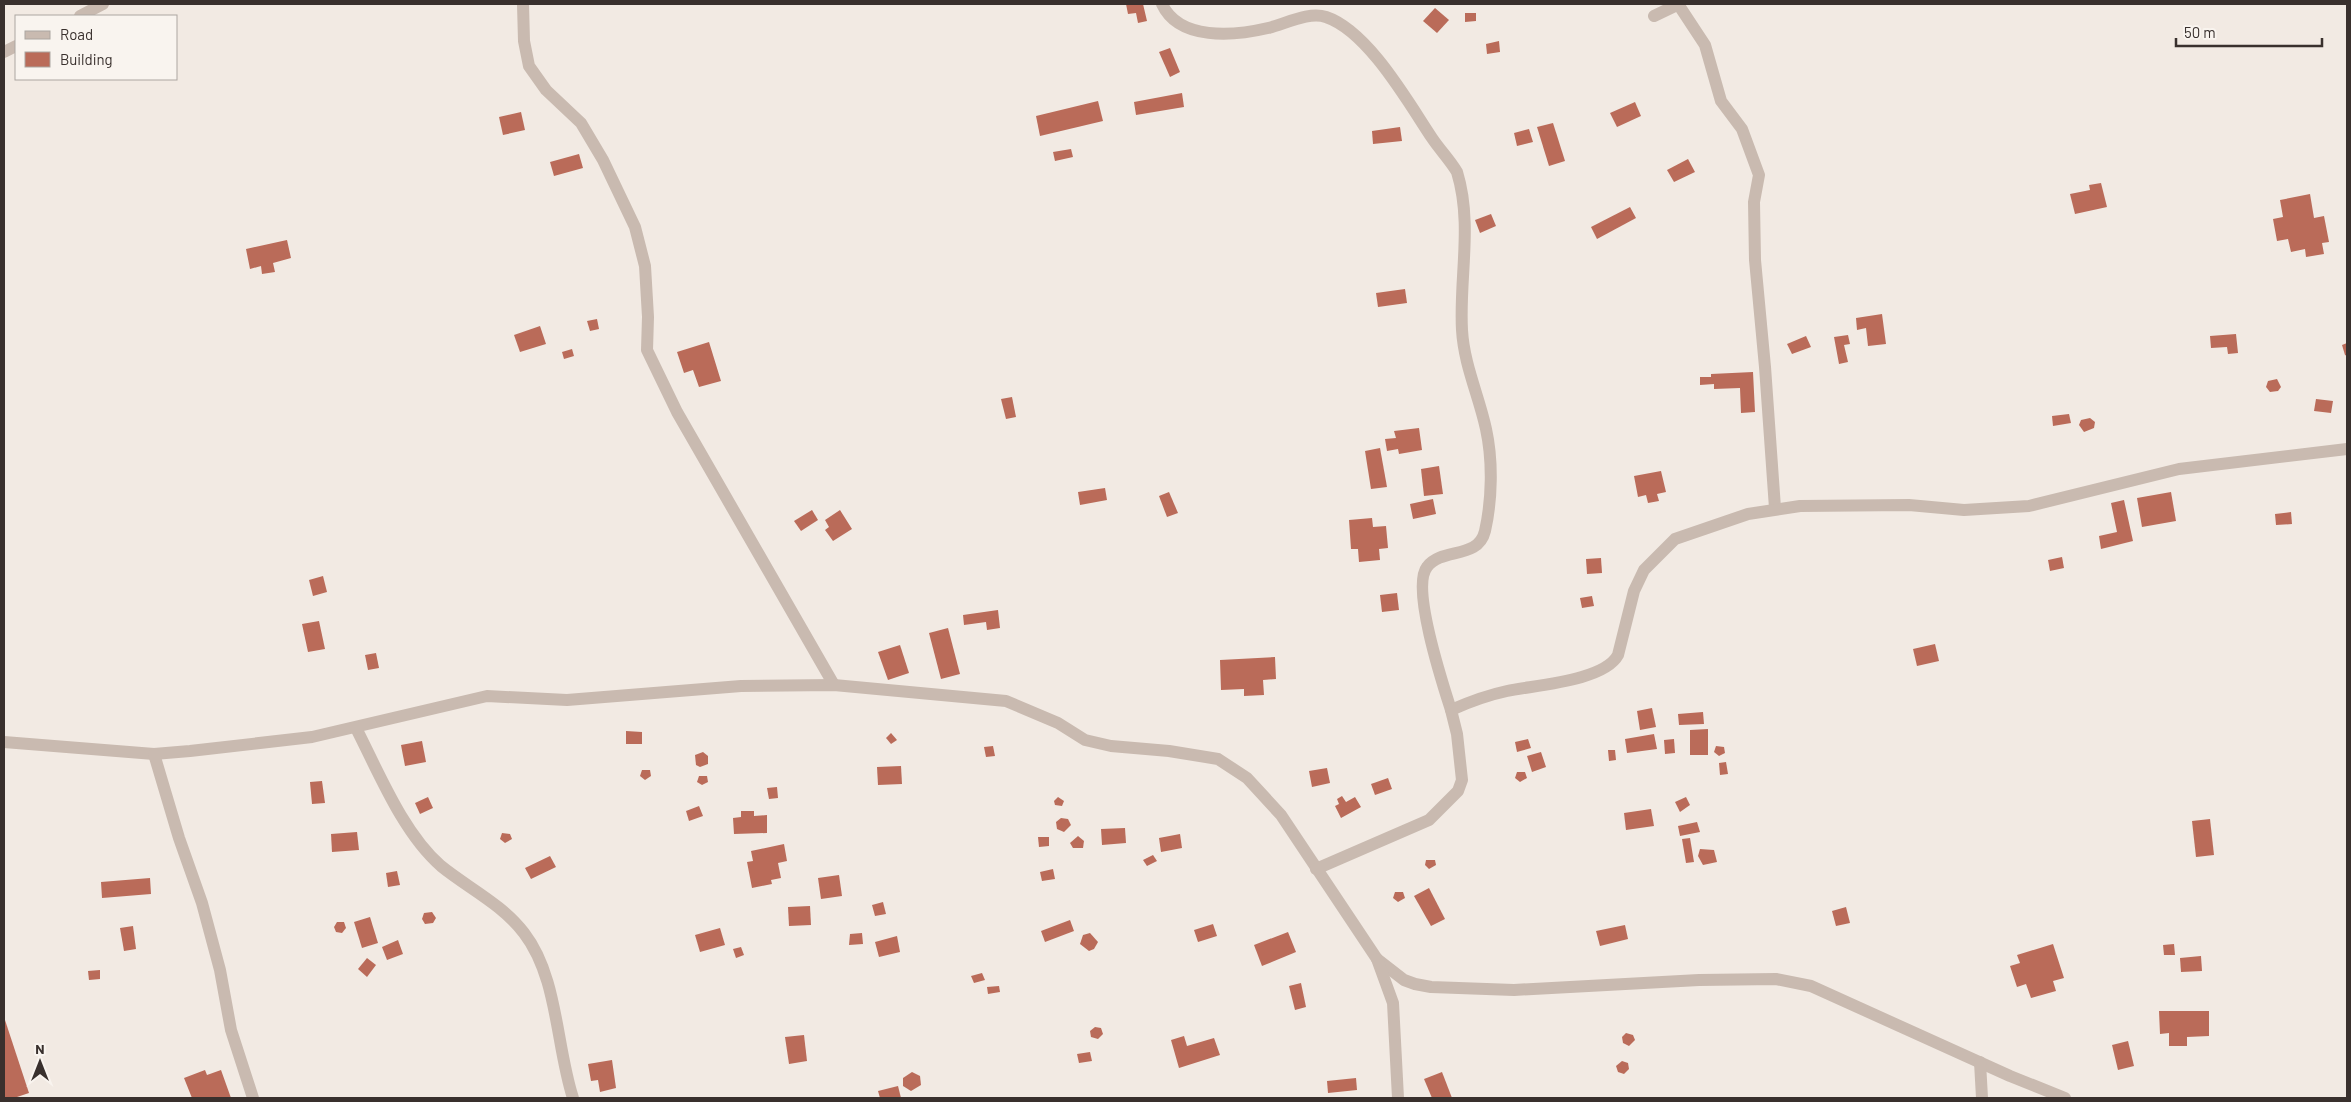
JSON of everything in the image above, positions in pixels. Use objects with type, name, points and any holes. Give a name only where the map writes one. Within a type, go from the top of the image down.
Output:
[{"type":"street","points":[[82,15],[103,4]]},
{"type":"street","points":[[523,4],[524,41],[529,66],[546,90],[581,122],[603,160],[635,227],[645,266],[648,317],[647,350],[677,412],[735,508],[834,685]]},
{"type":"street","points":[[1162,4],[1171,18],[1180,26],[1208,32],[1258,30],[1317,14],[1329,18],[1366,44],[1457,172],[1462,189],[1465,255],[1462,328],[1464,356],[1486,430],[1490,478],[1488,511],[1485,533],[1474,548],[1436,560],[1427,565],[1424,572],[1423,594],[1433,654],[1452,710],[1457,734],[1462,780],[1458,791],[1429,820],[1316,869]]},
{"type":"street","points":[[1654,16],[1678,4],[1705,45],[1721,101],[1742,129],[1759,175],[1754,202],[1755,260],[1765,367],[1774,508]]},
{"type":"street","points":[[1452,710],[1504,692],[1590,675],[1607,668],[1618,655],[1634,591],[1644,570],[1675,538],[1706,526],[1774,508],[1900,505],[1964,510],[2029,506],[2179,469],[2347,449]]},
{"type":"street","points":[[4,742],[154,754],[312,737],[486,696],[567,700],[741,686],[834,685],[1006,701],[1058,723],[1085,740],[1111,746],[1169,751],[1218,759],[1247,778],[1281,815],[1377,959],[1393,1003],[1398,1098]]},
{"type":"street","points":[[356,728],[388,791],[424,848],[441,866],[486,897],[524,933],[544,970],[560,1047],[574,1098]]},
{"type":"street","points":[[154,754],[179,838],[202,903],[220,970],[231,1030],[253,1098]]},
{"type":"street","points":[[1377,959],[1404,980],[1431,988],[1514,990],[1698,980],[1776,979],[1810,986],[2065,1098]]},
{"type":"street","points":[[1980,1062],[1982,1098]]},
{"type":"building","points":[[1126,4],[1143,4],[1147,21],[1138,23],[1136,13],[1128,14]]},
{"type":"building","points":[[1435,8],[1449,20],[1437,33],[1423,21]]},
{"type":"building","points":[[1465,13],[1476,13],[1476,21],[1465,22]]},
{"type":"building","points":[[1499,41],[1500,52],[1487,54],[1486,44]]},
{"type":"building","points":[[1170,48],[1180,72],[1170,77],[1159,52]]},
{"type":"building","points":[[1182,93],[1184,107],[1136,115],[1134,102]]},
{"type":"building","points":[[1098,101],[1103,121],[1040,136],[1036,116]]},
{"type":"building","points":[[1635,102],[1641,116],[1617,127],[1610,113]]},
{"type":"building","points":[[521,112],[525,130],[503,135],[499,117]]},
{"type":"building","points":[[1553,123],[1565,161],[1549,166],[1537,127]]},
{"type":"building","points":[[1400,127],[1402,141],[1373,144],[1372,131]]},
{"type":"building","points":[[1529,129],[1533,142],[1517,146],[1514,133]]},
{"type":"building","points":[[1071,149],[1073,157],[1055,161],[1053,152]]},
{"type":"building","points":[[579,154],[583,168],[554,176],[550,162]]},
{"type":"building","points":[[1688,159],[1695,172],[1674,182],[1667,170]]},
{"type":"building","points":[[2101,183],[2107,207],[2075,214],[2070,194],[2090,190],[2089,185]]},
{"type":"building","points":[[2310,194],[2314,218],[2324,216],[2329,242],[2322,243],[2324,254],[2306,257],[2305,249],[2291,252],[2288,239],[2277,241],[2273,219],[2283,217],[2280,200]]},
{"type":"building","points":[[1630,207],[1636,218],[1597,239],[1591,227]]},
{"type":"building","points":[[1491,214],[1496,226],[1480,233],[1475,220]]},
{"type":"building","points":[[287,240],[291,258],[273,263],[275,272],[262,274],[261,266],[250,269],[246,249]]},
{"type":"building","points":[[1405,289],[1407,303],[1378,307],[1376,293]]},
{"type":"building","points":[[1882,314],[1886,344],[1868,346],[1866,328],[1857,330],[1856,318]]},
{"type":"building","points":[[597,319],[599,329],[590,331],[587,321]]},
{"type":"building","points":[[540,326],[546,344],[520,352],[514,335]]},
{"type":"building","points":[[2236,334],[2238,353],[2228,354],[2227,347],[2211,348],[2210,336]]},
{"type":"building","points":[[1848,335],[1850,344],[1844,345],[1848,362],[1839,364],[1834,337]]},
{"type":"building","points":[[1806,336],[1811,347],[1792,354],[1787,344]]},
{"type":"building","points":[[709,342],[721,381],[699,387],[693,370],[684,373],[677,352]]},
{"type":"building","points":[[2347,343],[2347,356],[2342,345]]},
{"type":"building","points":[[572,349],[574,356],[564,359],[562,352]]},
{"type":"building","points":[[1753,372],[1755,412],[1741,413],[1740,388],[1714,389],[1714,384],[1700,385],[1700,377],[1711,377],[1711,374]]},
{"type":"building","points":[[2277,379],[2281,387],[2278,391],[2270,392],[2266,387],[2268,381]]},
{"type":"building","points":[[1012,397],[1016,417],[1006,419],[1001,399]]},
{"type":"building","points":[[2316,399],[2333,401],[2331,413],[2314,411]]},
{"type":"building","points":[[2069,414],[2071,423],[2053,426],[2052,416]]},
{"type":"building","points":[[2090,418],[2095,422],[2094,428],[2084,432],[2079,425],[2081,420]]},
{"type":"building","points":[[1419,428],[1422,450],[1399,454],[1398,449],[1387,451],[1385,439],[1396,438],[1394,431]]},
{"type":"building","points":[[1380,448],[1387,487],[1371,489],[1365,451]]},
{"type":"building","points":[[1439,466],[1443,494],[1424,496],[1421,469]]},
{"type":"building","points":[[1661,471],[1666,492],[1657,494],[1659,501],[1648,503],[1646,495],[1638,497],[1634,476]]},
{"type":"building","points":[[1105,488],[1107,500],[1080,505],[1078,492]]},
{"type":"building","points":[[1169,492],[1178,513],[1167,517],[1159,496]]},
{"type":"building","points":[[2171,492],[2176,521],[2142,527],[2137,498]]},
{"type":"building","points":[[1433,499],[1436,514],[1413,519],[1410,504]]},
{"type":"building","points":[[2124,500],[2133,541],[2101,549],[2099,536],[2117,532],[2111,503]]},
{"type":"building","points":[[812,510],[818,520],[801,531],[794,521]]},
{"type":"building","points":[[840,510],[852,529],[833,541],[825,530],[829,527],[825,520]]},
{"type":"building","points":[[2291,512],[2292,524],[2276,525],[2275,514]]},
{"type":"building","points":[[1372,518],[1373,527],[1386,526],[1388,548],[1379,549],[1380,560],[1359,562],[1358,549],[1351,549],[1349,520]]},
{"type":"building","points":[[2062,557],[2064,568],[2050,571],[2048,560]]},
{"type":"building","points":[[1601,558],[1602,573],[1587,574],[1586,559]]},
{"type":"building","points":[[323,576],[327,592],[313,596],[309,580]]},
{"type":"building","points":[[1397,593],[1399,610],[1382,612],[1380,595]]},
{"type":"building","points":[[1592,596],[1594,606],[1582,608],[1580,598]]},
{"type":"building","points":[[998,610],[1000,628],[987,630],[986,622],[964,625],[963,615]]},
{"type":"building","points":[[319,621],[325,649],[308,652],[302,624]]},
{"type":"building","points":[[948,628],[960,674],[941,679],[929,633]]},
{"type":"building","points":[[1935,644],[1939,661],[1917,666],[1913,649]]},
{"type":"building","points":[[900,645],[909,673],[888,680],[878,652]]},
{"type":"building","points":[[376,653],[379,668],[368,670],[365,655]]},
{"type":"building","points":[[1275,657],[1276,679],[1263,680],[1264,695],[1244,696],[1244,689],[1221,690],[1220,660]]},
{"type":"building","points":[[1652,708],[1656,727],[1640,730],[1637,711]]},
{"type":"building","points":[[1703,712],[1704,724],[1679,725],[1678,714]]},
{"type":"building","points":[[1708,729],[1708,755],[1690,755],[1690,730]]},
{"type":"building","points":[[626,731],[642,732],[642,744],[626,744]]},
{"type":"building","points":[[891,733],[897,740],[891,744],[886,738]]},
{"type":"building","points":[[1654,734],[1657,749],[1627,753],[1625,739]]},
{"type":"building","points":[[1528,739],[1531,748],[1517,752],[1515,742]]},
{"type":"building","points":[[1674,739],[1675,753],[1665,754],[1664,740]]},
{"type":"building","points":[[422,741],[426,762],[405,766],[401,745]]},
{"type":"building","points":[[993,746],[995,756],[986,757],[984,747]]},
{"type":"building","points":[[1716,746],[1724,747],[1725,753],[1719,756],[1714,752]]},
{"type":"building","points":[[1608,750],[1615,750],[1616,760],[1609,761]]},
{"type":"building","points":[[703,752],[708,756],[708,764],[700,767],[696,765],[695,755]]},
{"type":"building","points":[[1541,752],[1546,767],[1532,772],[1527,756]]},
{"type":"building","points":[[1726,762],[1728,774],[1720,775],[1719,763]]},
{"type":"building","points":[[901,766],[902,784],[878,785],[877,767]]},
{"type":"building","points":[[1327,768],[1330,783],[1312,787],[1309,771]]},
{"type":"building","points":[[642,770],[650,770],[651,776],[645,780],[640,776]]},
{"type":"building","points":[[1517,772],[1525,772],[1527,778],[1520,782],[1515,778]]},
{"type":"building","points":[[699,776],[707,776],[708,782],[702,785],[697,782]]},
{"type":"building","points":[[1388,778],[1392,789],[1375,795],[1371,784]]},
{"type":"building","points":[[322,781],[325,803],[312,804],[310,782]]},
{"type":"building","points":[[777,787],[778,798],[769,799],[767,788]]},
{"type":"building","points":[[1342,796],[1346,802],[1355,797],[1361,807],[1341,818],[1335,806],[1339,804],[1337,799]]},
{"type":"building","points":[[428,797],[433,808],[420,814],[415,803]]},
{"type":"building","points":[[1058,797],[1064,801],[1062,806],[1055,805],[1054,801]]},
{"type":"building","points":[[1686,797],[1690,805],[1680,812],[1675,802]]},
{"type":"building","points":[[699,806],[703,816],[689,821],[686,811]]},
{"type":"building","points":[[1651,809],[1654,826],[1626,830],[1624,813]]},
{"type":"building","points":[[741,811],[754,811],[754,816],[767,815],[767,833],[734,834],[733,818],[741,817]]},
{"type":"building","points":[[1061,818],[1068,819],[1071,825],[1064,832],[1057,829],[1056,822]]},
{"type":"building","points":[[2210,819],[2214,855],[2196,857],[2192,821]]},
{"type":"building","points":[[1697,822],[1700,832],[1680,836],[1678,826]]},
{"type":"building","points":[[1125,828],[1126,843],[1102,845],[1101,829]]},
{"type":"building","points":[[357,832],[359,850],[332,852],[331,834]]},
{"type":"building","points":[[502,833],[510,834],[512,839],[505,843],[500,839]]},
{"type":"building","points":[[1180,834],[1182,848],[1161,852],[1159,838]]},
{"type":"building","points":[[1078,836],[1084,841],[1083,848],[1073,848],[1070,843]]},
{"type":"building","points":[[1038,837],[1049,837],[1049,846],[1039,847]]},
{"type":"building","points":[[1690,838],[1694,862],[1686,863],[1682,839]]},
{"type":"building","points":[[784,844],[787,861],[778,863],[781,878],[771,880],[772,884],[752,888],[747,862],[753,861],[751,851]]},
{"type":"building","points":[[1700,849],[1714,850],[1717,862],[1703,865],[1698,856]]},
{"type":"building","points":[[1153,855],[1157,861],[1147,866],[1143,860]]},
{"type":"building","points":[[550,856],[556,867],[531,879],[525,868]]},
{"type":"building","points":[[1426,860],[1435,860],[1436,865],[1429,869],[1425,865]]},
{"type":"building","points":[[1053,869],[1055,879],[1042,881],[1040,872]]},
{"type":"building","points":[[397,871],[400,885],[388,887],[386,873]]},
{"type":"building","points":[[839,875],[842,896],[821,899],[818,878]]},
{"type":"building","points":[[150,878],[151,894],[102,898],[101,882]]},
{"type":"building","points":[[1429,888],[1445,919],[1431,926],[1414,896]]},
{"type":"building","points":[[1395,892],[1403,892],[1405,898],[1398,902],[1393,898]]},
{"type":"building","points":[[883,902],[886,914],[875,916],[872,905]]},
{"type":"building","points":[[810,906],[811,925],[789,926],[788,907]]},
{"type":"building","points":[[1846,907],[1850,923],[1836,926],[1832,911]]},
{"type":"building","points":[[432,912],[436,918],[433,923],[425,924],[422,919],[424,913]]},
{"type":"building","points":[[370,917],[378,943],[362,948],[354,922]]},
{"type":"building","points":[[1070,920],[1074,931],[1045,942],[1041,931]]},
{"type":"building","points":[[337,922],[344,922],[346,928],[342,933],[336,932],[334,927]]},
{"type":"building","points":[[1213,924],[1217,936],[1198,942],[1194,930]]},
{"type":"building","points":[[1625,925],[1628,939],[1600,946],[1596,931]]},
{"type":"building","points":[[133,926],[136,949],[124,951],[120,928]]},
{"type":"building","points":[[720,928],[725,945],[700,952],[695,935]]},
{"type":"building","points":[[1288,932],[1296,952],[1262,966],[1254,945]]},
{"type":"building","points":[[862,933],[863,944],[849,945],[850,934]]},
{"type":"building","points":[[1090,933],[1098,942],[1094,949],[1089,951],[1080,944],[1083,935]]},
{"type":"building","points":[[897,936],[900,952],[879,957],[875,942]]},
{"type":"building","points":[[398,940],[403,954],[387,960],[382,947]]},
{"type":"building","points":[[2053,944],[2064,978],[2053,981],[2056,991],[2031,998],[2026,984],[2017,987],[2010,966],[2020,963],[2017,955]]},
{"type":"building","points":[[2174,944],[2175,955],[2164,955],[2163,945]]},
{"type":"building","points":[[741,947],[744,955],[736,958],[733,949]]},
{"type":"building","points":[[2201,956],[2202,971],[2181,972],[2180,958]]},
{"type":"building","points":[[367,958],[376,965],[367,977],[358,969]]},
{"type":"building","points":[[100,970],[100,979],[89,980],[88,971]]},
{"type":"building","points":[[982,973],[985,980],[974,983],[971,976]]},
{"type":"building","points":[[1301,983],[1306,1007],[1295,1010],[1289,986]]},
{"type":"building","points":[[999,986],[1000,992],[988,994],[987,987]]},
{"type":"building","points":[[2159,1011],[2209,1011],[2209,1036],[2187,1037],[2187,1046],[2169,1046],[2169,1033],[2160,1034]]},
{"type":"building","points":[[4,1017],[29,1093],[14,1098],[4,1098]]},
{"type":"building","points":[[1095,1027],[1101,1028],[1103,1034],[1098,1039],[1091,1037],[1090,1031]]},
{"type":"building","points":[[1626,1033],[1633,1035],[1635,1040],[1629,1046],[1623,1043],[1622,1037]]},
{"type":"building","points":[[804,1035],[807,1061],[789,1064],[785,1037]]},
{"type":"building","points":[[1184,1036],[1187,1046],[1214,1038],[1220,1055],[1179,1068],[1171,1040]]},
{"type":"building","points":[[2128,1041],[2134,1066],[2118,1070],[2112,1045]]},
{"type":"building","points":[[1090,1052],[1092,1061],[1079,1063],[1077,1054]]},
{"type":"building","points":[[612,1060],[616,1088],[600,1092],[598,1080],[591,1081],[588,1064]]},
{"type":"building","points":[[1622,1061],[1628,1063],[1629,1069],[1624,1074],[1618,1072],[1616,1066]]},
{"type":"building","points":[[205,1070],[207,1075],[221,1070],[231,1098],[192,1098],[184,1078]]},
{"type":"building","points":[[912,1072],[920,1076],[921,1085],[911,1091],[903,1086],[903,1078]]},
{"type":"building","points":[[1442,1072],[1452,1098],[1432,1098],[1424,1079]]},
{"type":"building","points":[[1356,1078],[1357,1090],[1328,1093],[1327,1081]]},
{"type":"building","points":[[898,1086],[901,1098],[880,1098],[878,1091]]}]
